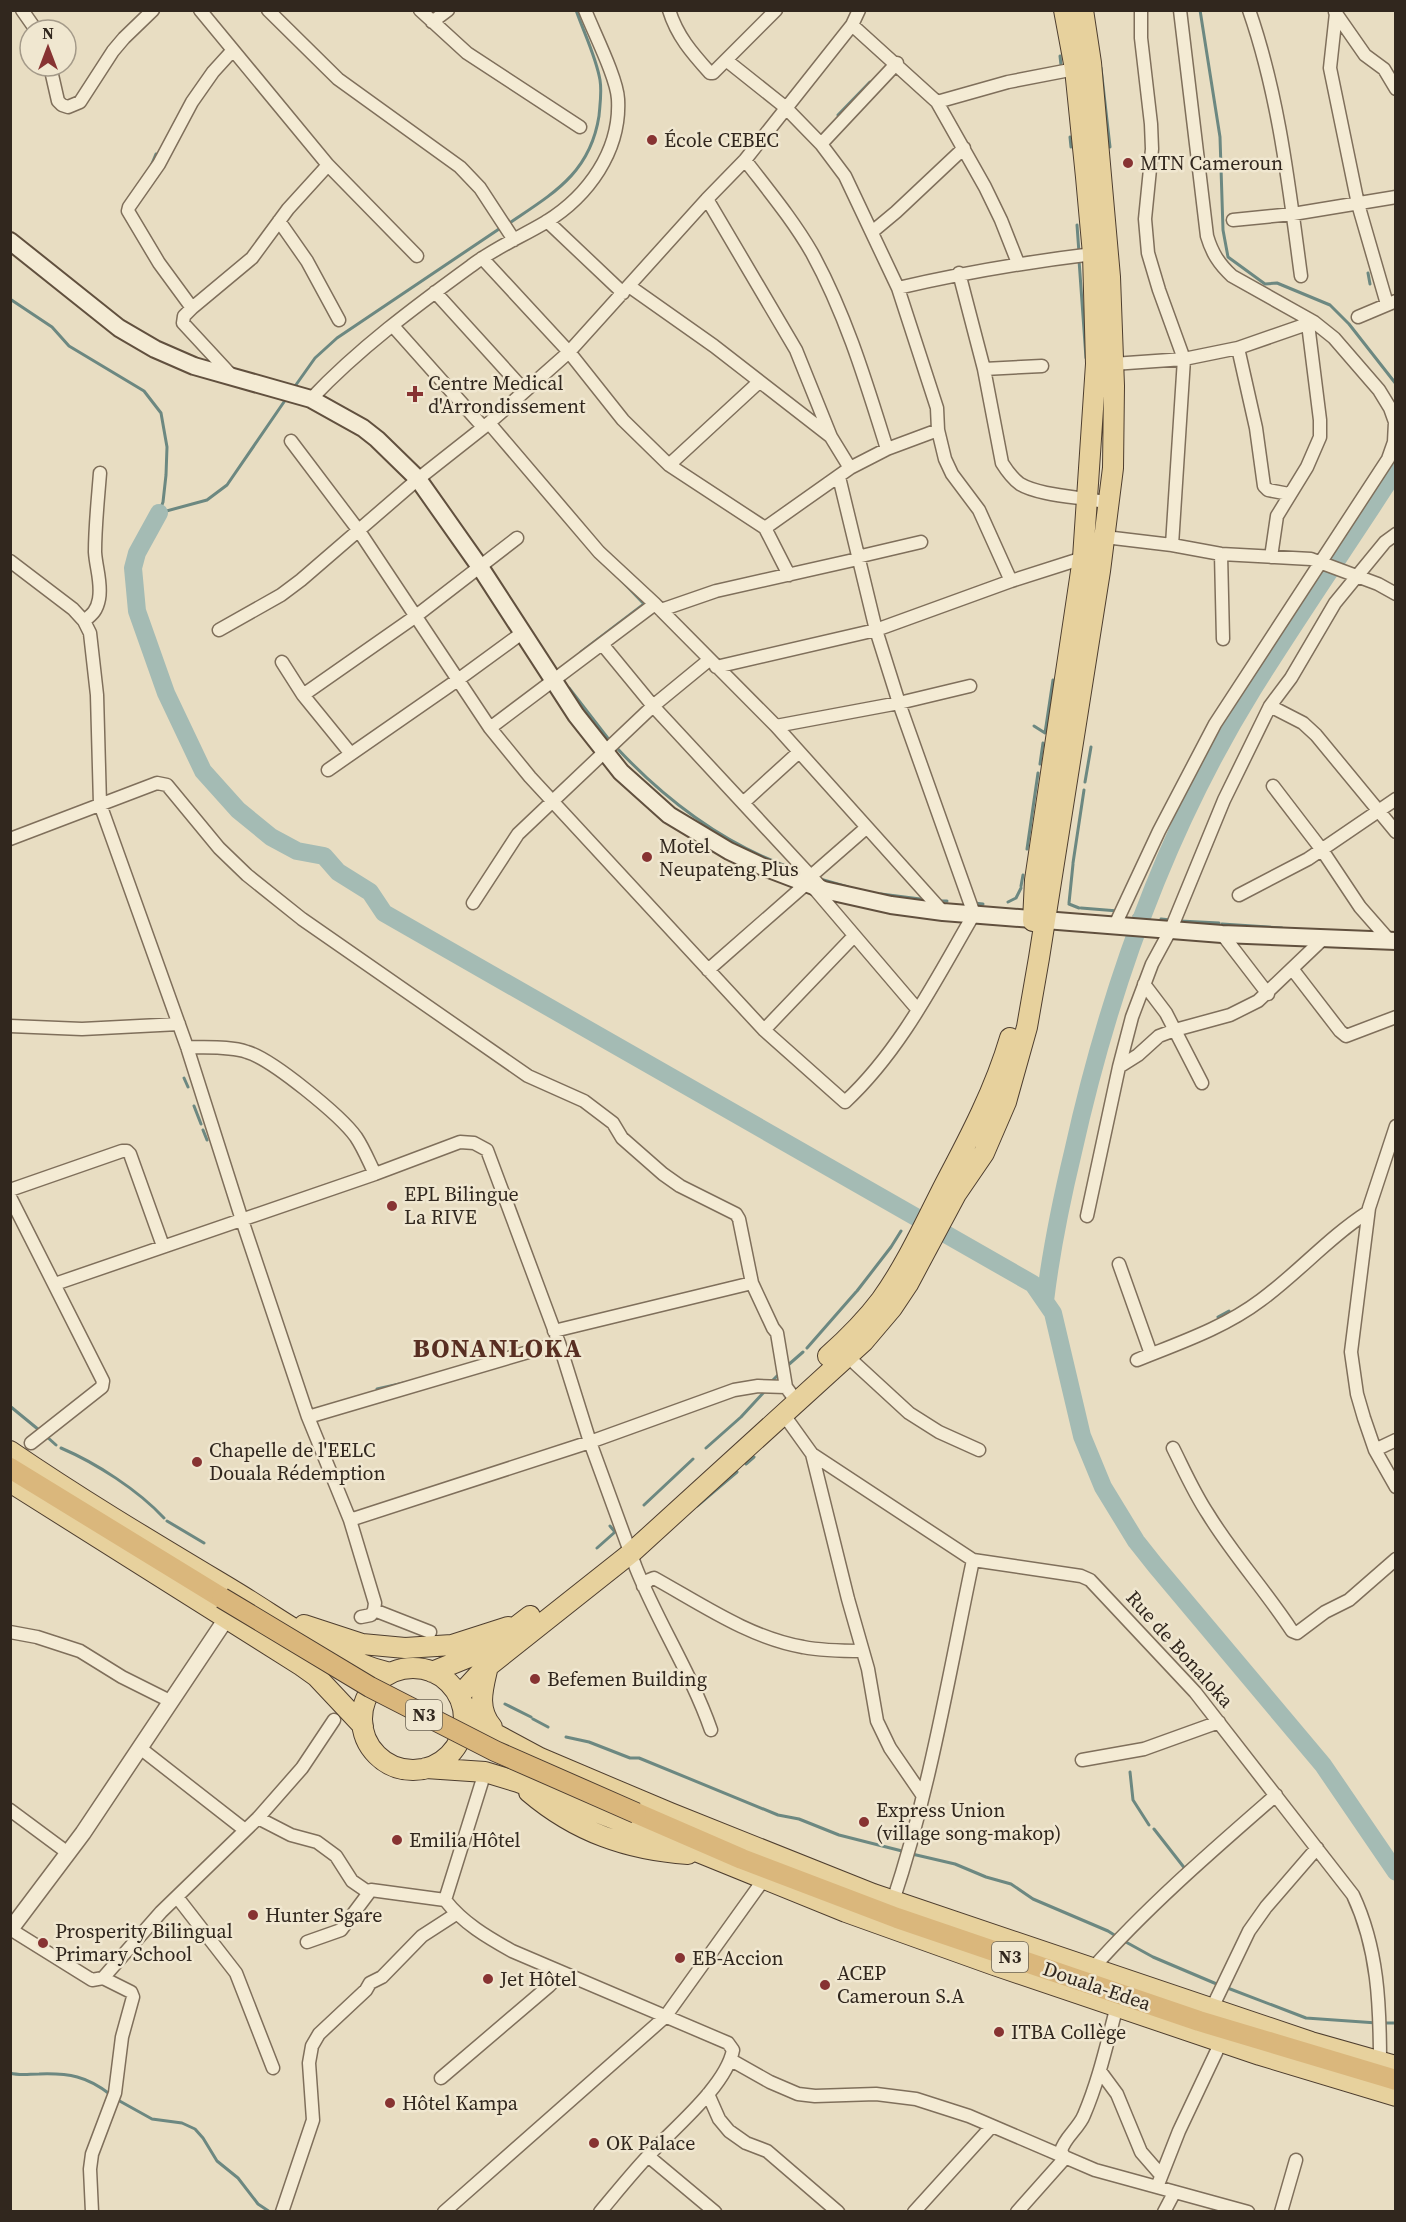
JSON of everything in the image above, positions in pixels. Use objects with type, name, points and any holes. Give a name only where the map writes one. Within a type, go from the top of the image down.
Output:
[{"type":"highway","name":"Douala-Edea","points":[[10,1468],[341,1670],[495,1751],[763,1867],[897,1918],[1218,2028],[1392,2078]]},
{"type":"main road","points":[[1039,919],[1035,880],[1083,558],[1096,364],[1093,254],[1075,69],[1065,10]]},
{"type":"main road","points":[[789,1399],[864,1341],[892,1308],[950,1190],[1005,1055],[1039,919],[1105,537],[1113,468],[1110,277],[1091,63],[1083,10]]},
{"type":"main road","points":[[10,241],[119,328],[173,358],[307,398],[363,428],[377,439],[418,479],[480,567],[576,715],[604,751],[634,786],[669,815],[729,851],[813,884],[891,905],[943,912],[1222,934],[1392,941]]},
{"type":"main road","points":[[460,1698],[488,1666],[629,1547],[789,1399],[881,1301],[918,1252]]},
{"type":"main road","points":[[10,1451],[54,1482],[270,1614],[349,1660],[370,1669],[390,1673]]},
{"type":"main road","points":[[10,1482],[316,1676],[363,1726]]},
{"type":"main road","points":[[432,1671],[484,1651],[629,1547]]},
{"type":"main road","points":[[270,1614],[362,1644],[405,1648],[452,1645],[522,1622]]},
{"type":"main road","points":[[488,1666],[481,1706],[489,1725],[502,1738]]},
{"type":"main road","points":[[411,1668],[432,1671],[448,1681],[477,1722],[540,1758],[670,1813],[893,1901],[1311,2042],[1392,2078],[1221,2042],[994,1965],[846,1911],[518,1782],[485,1772],[405,1769],[385,1761],[370,1746],[363,1726],[364,1705],[368,1695],[381,1679],[390,1673],[411,1668]]},
{"type":"main road","points":[[426,1768],[445,1758],[459,1742],[464,1722],[460,1698]]},
{"type":"street","points":[[53,78],[58,101],[62,105],[74,105],[80,102],[124,38],[153,10]]},
{"type":"street","points":[[200,10],[328,165],[417,256]]},
{"type":"street","points":[[268,10],[338,79],[460,167],[480,188],[514,240]]},
{"type":"street","points":[[420,10],[467,53],[580,128]]},
{"type":"street","points":[[432,22],[448,10]]},
{"type":"street","points":[[307,398],[435,292],[482,258],[547,221],[572,203],[591,182],[613,143],[617,122],[618,93],[585,10]]},
{"type":"street","points":[[669,10],[673,25],[683,42],[710,73],[715,72],[776,10]]},
{"type":"street","points":[[219,630],[281,595],[418,479],[486,425],[569,352],[745,160],[852,25],[859,10]]},
{"type":"street","points":[[1141,10],[1142,48],[1152,124],[1152,149],[1145,219],[1148,253],[1184,359],[1172,545]]},
{"type":"street","points":[[1120,926],[1159,831],[1215,724],[1325,563],[1388,459],[1394,442],[1395,422],[1390,408],[1379,390],[1334,338],[1232,276],[1221,266],[1212,251],[1207,236],[1180,10]]},
{"type":"street","points":[[1249,10],[1268,77],[1288,174],[1300,276]]},
{"type":"street","points":[[1335,12],[1365,55],[1384,69],[1395,89]]},
{"type":"street","points":[[1335,12],[1330,68],[1358,204],[1391,303],[1358,317]]},
{"type":"street","points":[[852,25],[897,63],[937,102],[964,148],[1001,220],[1018,263]]},
{"type":"street","points":[[192,308],[159,263],[128,211],[159,164],[192,102],[213,72],[233,50]]},
{"type":"street","points":[[726,60],[785,107],[821,144],[845,176],[897,288],[937,408],[938,430],[951,474],[980,510],[1011,581]]},
{"type":"street","points":[[821,144],[897,63]]},
{"type":"street","points":[[937,102],[1008,82],[1075,69]]},
{"type":"street","points":[[872,232],[964,148]]},
{"type":"street","points":[[745,160],[785,212],[811,252],[837,303],[857,352],[887,449]]},
{"type":"street","points":[[234,378],[183,323],[184,316],[252,258],[279,221],[328,165]]},
{"type":"street","points":[[1233,220],[1293,214],[1395,197]]},
{"type":"street","points":[[707,199],[796,350],[831,437],[850,468]]},
{"type":"street","points":[[279,221],[307,261],[339,320]]},
{"type":"street","points":[[547,221],[626,290],[714,346],[831,437]]},
{"type":"street","points":[[897,288],[959,273],[1093,254]]},
{"type":"street","points":[[482,258],[569,352],[623,420],[669,465],[765,528],[789,575]]},
{"type":"street","points":[[959,273],[984,369],[1002,462],[1010,475],[1021,484],[1036,490],[1108,502]]},
{"type":"street","points":[[435,292],[525,391]]},
{"type":"street","points":[[1113,364],[1184,359],[1238,348],[1311,323]]},
{"type":"street","points":[[1271,557],[1277,516],[1312,457],[1320,436],[1311,323]]},
{"type":"street","points":[[393,326],[486,425],[599,552],[658,607],[776,726],[943,912]]},
{"type":"street","points":[[1238,348],[1256,429],[1264,486],[1268,490],[1289,494]]},
{"type":"street","points":[[984,369],[1042,366]]},
{"type":"street","points":[[669,465],[759,382]]},
{"type":"street","points":[[765,528],[850,468],[887,449],[938,430]]},
{"type":"street","points":[[291,441],[359,531],[490,728],[530,777],[764,1030],[845,1102],[886,1056],[918,1010],[974,914],[899,703],[876,630],[839,477]]},
{"type":"street","points":[[84,621],[95,613],[99,600],[100,585],[95,555],[95,533],[100,473]]},
{"type":"street","points":[[1088,1216],[1119,1067],[1144,984],[1165,929],[1270,706],[1291,678],[1353,574],[1395,534]]},
{"type":"street","points":[[1105,537],[1221,554],[1325,563],[1395,594]]},
{"type":"street","points":[[303,695],[417,616],[517,538]]},
{"type":"street","points":[[490,728],[602,644],[658,607],[921,542]]},
{"type":"street","points":[[1221,554],[1223,639]]},
{"type":"street","points":[[472,903],[510,844],[552,801],[653,706],[712,663],[876,630],[1011,581],[1083,558]]},
{"type":"street","points":[[10,561],[73,609],[84,621],[90,633],[97,695],[100,804],[187,1047],[308,1417],[350,1520],[375,1603],[371,1615],[362,1617]]},
{"type":"street","points":[[328,770],[522,633]]},
{"type":"street","points":[[602,644],[653,706],[743,803],[813,884],[918,1010]]},
{"type":"street","points":[[282,662],[303,695],[351,754]]},
{"type":"street","points":[[776,726],[899,703],[970,686]]},
{"type":"street","points":[[1270,706],[1310,729],[1395,832]]},
{"type":"street","points":[[743,803],[799,752]]},
{"type":"street","points":[[10,839],[157,783],[167,785],[219,848],[302,919],[528,1076],[584,1101],[613,1123],[622,1138],[680,1186],[736,1214],[752,1283],[777,1333],[789,1399]]},
{"type":"street","points":[[1273,786],[1322,850],[1360,907],[1392,941]]},
{"type":"street","points":[[1239,895],[1322,850],[1395,799]]},
{"type":"street","points":[[708,970],[813,884],[866,828]]},
{"type":"street","points":[[1222,934],[1268,994]]},
{"type":"street","points":[[764,1030],[854,936]]},
{"type":"street","points":[[1119,1067],[1138,1055],[1159,1036],[1248,1007],[1268,994],[1324,938]]},
{"type":"street","points":[[1293,970],[1346,1036],[1395,1017]]},
{"type":"street","points":[[1144,984],[1166,1013],[1202,1083]]},
{"type":"street","points":[[10,1026],[82,1029],[179,1024]]},
{"type":"street","points":[[187,1047],[233,1049],[249,1052],[265,1061],[310,1094],[355,1135],[375,1174]]},
{"type":"street","points":[[1395,1125],[1368,1212],[1351,1352],[1359,1402],[1375,1450],[1395,1487]]},
{"type":"street","points":[[55,1284],[375,1174],[460,1142],[474,1143],[487,1150],[559,1343],[590,1442],[643,1586],[691,1679],[711,1730]]},
{"type":"street","points":[[10,1190],[127,1151],[163,1246]]},
{"type":"street","points":[[10,1197],[103,1384],[31,1443]]},
{"type":"street","points":[[1137,1359],[1200,1334],[1240,1314],[1289,1278],[1368,1212]]},
{"type":"street","points":[[1119,1264],[1152,1354]]},
{"type":"street","points":[[554,1331],[752,1283]]},
{"type":"street","points":[[308,1417],[559,1343]]},
{"type":"street","points":[[847,1356],[909,1413],[939,1432],[980,1450]]},
{"type":"street","points":[[350,1520],[590,1442],[735,1390],[758,1386],[789,1399]]},
{"type":"street","name":"Rue de Bonaloka","points":[[789,1399],[812,1454],[973,1560],[1081,1576],[1090,1580],[1196,1692],[1349,1889],[1361,1912],[1378,1983],[1392,2078]]},
{"type":"street","points":[[1375,1450],[1395,1440]]},
{"type":"street","points":[[1173,1448],[1209,1516],[1271,1598],[1292,1632],[1297,1633],[1325,1612],[1349,1600],[1395,1559]]},
{"type":"street","points":[[812,1454],[863,1651],[880,1731],[923,1796]]},
{"type":"street","points":[[893,1901],[923,1796],[973,1560]]},
{"type":"street","points":[[643,1586],[654,1578],[746,1628],[774,1640],[833,1651],[863,1651]]},
{"type":"street","points":[[374,1610],[430,1632]]},
{"type":"street","points":[[92,2211],[90,2169],[92,2154],[115,2093],[122,2037],[133,1997],[131,1992],[103,1978],[92,1980],[11,1929],[68,1853],[226,1619]]},
{"type":"street","points":[[10,1632],[37,1637],[80,1651],[122,1677],[170,1701]]},
{"type":"street","points":[[103,1978],[148,1925],[258,1818],[302,1768],[334,1720]]},
{"type":"street","points":[[1083,1760],[1144,1749],[1219,1722]]},
{"type":"street","points":[[140,1748],[245,1830]]},
{"type":"street","points":[[445,1900],[485,1772]]},
{"type":"street","points":[[1093,1968],[1127,1929],[1166,1892],[1276,1795]]},
{"type":"street","points":[[10,1810],[68,1853]]},
{"type":"street","points":[[258,1818],[291,1835],[317,1842],[336,1856],[352,1881],[368,1892]]},
{"type":"street","points":[[1212,2008],[1250,1931],[1279,1892],[1317,1848]]},
{"type":"street","points":[[444,2211],[665,2017],[764,1879]]},
{"type":"street","points":[[307,1942],[341,1930],[368,1892],[375,1889],[445,1900],[456,1914],[487,1937],[512,1951],[665,2017],[725,2040],[733,2050],[731,2060],[708,2094],[648,2156],[600,2211]]},
{"type":"street","points":[[177,1897],[236,1973],[273,2067]]},
{"type":"street","points":[[282,2211],[314,2120],[309,2063],[315,2039],[366,1990],[370,1983],[382,1977],[422,1936],[456,1914]]},
{"type":"street","points":[[441,2078],[549,1986],[554,1981],[555,1970]]},
{"type":"street","points":[[1065,2158],[1061,2151],[1062,2146],[1081,2122],[1094,2090],[1118,2006]]},
{"type":"street","points":[[1159,2181],[1179,2131],[1221,2042]]},
{"type":"street","points":[[731,2060],[770,2082],[798,2094],[815,2096],[876,2094],[916,2099],[992,2126],[1095,2170],[1159,2181]]},
{"type":"street","points":[[1100,2071],[1118,2094],[1141,2152],[1159,2181],[1174,2193],[1248,2211]]},
{"type":"street","points":[[708,2094],[719,2119],[729,2131],[746,2143],[767,2151],[838,2211]]},
{"type":"street","points":[[914,2211],[992,2126]]},
{"type":"street","points":[[648,2156],[715,2211]]},
{"type":"street","points":[[1017,2211],[1065,2158]]},
{"type":"street","points":[[1281,2211],[1296,2160]]},
{"type":"street","points":[[1164,2211],[1174,2193]]},
{"type":"waterway","points":[[508,224],[540,203],[567,180],[578,168],[594,136],[599,116],[600,80],[593,54],[576,10]]},
{"type":"waterway","points":[[1200,10],[1220,137],[1223,230],[1228,257],[1265,284],[1277,283],[1330,305],[1349,324],[1396,384]]},
{"type":"waterway","points":[[1060,56],[1061,65]]},
{"type":"waterway","points":[[1101,68],[1110,147]]},
{"type":"waterway","points":[[838,115],[870,82]]},
{"type":"waterway","points":[[1070,137],[1071,147]]},
{"type":"waterway","points":[[151,166],[156,154]]},
{"type":"waterway","points":[[1077,225],[1079,253]]},
{"type":"waterway","points":[[293,389],[315,358],[337,338],[502,227]]},
{"type":"waterway","points":[[1079,260],[1086,358]]},
{"type":"waterway","points":[[1368,273],[1370,284]]},
{"type":"waterway","points":[[10,299],[52,327],[69,346],[144,391],[161,413],[167,447],[163,502],[159,513]]},
{"type":"waterway","points":[[159,513],[207,500],[227,485],[286,399]]},
{"type":"waterway","points":[[1045,1301],[1060,1208],[1087,1091],[1123,972],[1167,855],[1221,743],[1253,689],[1396,470]]},
{"type":"waterway","points":[[159,513],[137,553],[133,568],[137,611],[166,693],[203,771],[238,810],[271,837],[297,851],[324,856],[338,872],[370,892],[384,913],[1033,1284],[1053,1313],[1082,1436],[1103,1487],[1136,1541],[1323,1765],[1396,1872]]},
{"type":"waterway","points":[[581,652],[644,604],[620,579]]},
{"type":"waterway","points":[[1034,726],[1045,733],[1053,680]]},
{"type":"waterway","points":[[569,688],[610,741]]},
{"type":"waterway","points":[[1040,764],[1043,743]]},
{"type":"waterway","points":[[615,746],[675,802],[720,834],[794,869]]},
{"type":"waterway","points":[[1085,782],[1091,747]]},
{"type":"waterway","points":[[1027,849],[1038,773]]},
{"type":"waterway","points":[[1073,863],[1084,790]]},
{"type":"waterway","points":[[1069,903],[1073,864]]},
{"type":"waterway","points":[[1021,886],[1023,875]]},
{"type":"waterway","points":[[820,879],[848,887]]},
{"type":"waterway","points":[[1008,902],[1016,898],[1021,888]]},
{"type":"waterway","points":[[881,894],[928,900]]},
{"type":"waterway","points":[[939,901],[947,901]]},
{"type":"waterway","points":[[974,903],[983,904]]},
{"type":"waterway","points":[[1069,904],[1079,908]]},
{"type":"waterway","points":[[1081,908],[1118,911]]},
{"type":"waterway","points":[[1134,916],[1145,917]]},
{"type":"waterway","points":[[1161,919],[1171,920]]},
{"type":"waterway","points":[[1180,921],[1219,923]]},
{"type":"waterway","points":[[1222,924],[1282,928]]},
{"type":"waterway","points":[[184,1078],[188,1087]]},
{"type":"waterway","points":[[194,1106],[201,1124]]},
{"type":"waterway","points":[[203,1130],[207,1140]]},
{"type":"waterway","points":[[857,1291],[901,1231]]},
{"type":"waterway","points":[[807,1348],[856,1292]]},
{"type":"waterway","points":[[1218,1317],[1229,1311]]},
{"type":"waterway","points":[[787,1366],[803,1352]]},
{"type":"waterway","points":[[770,1383],[780,1373]]},
{"type":"waterway","points":[[377,1389],[408,1382]]},
{"type":"waterway","points":[[706,1448],[741,1417],[765,1391]]},
{"type":"waterway","points":[[11,1407],[39,1430]]},
{"type":"waterway","points":[[46,1436],[56,1445]]},
{"type":"waterway","points":[[61,1448],[116,1478],[142,1497],[164,1518]]},
{"type":"waterway","points":[[746,1464],[754,1457]]},
{"type":"waterway","points":[[644,1505],[693,1459]]},
{"type":"waterway","points":[[697,1506],[737,1472]]},
{"type":"waterway","points":[[167,1521],[204,1543]]},
{"type":"waterway","points":[[597,1548],[615,1532],[610,1526]]},
{"type":"waterway","points":[[505,1704],[531,1717]]},
{"type":"waterway","points":[[533,1719],[548,1727]]},
{"type":"waterway","points":[[566,1737],[589,1742],[630,1758],[639,1758],[778,1815],[799,1819],[839,1835],[906,1852]]},
{"type":"waterway","points":[[1130,1772],[1133,1800],[1149,1825]]},
{"type":"waterway","points":[[1154,1829],[1186,1870]]},
{"type":"waterway","points":[[912,1854],[955,1864],[986,1877],[1011,1884],[1033,1899],[1108,1931],[1119,1938]]},
{"type":"waterway","points":[[1124,1941],[1153,1957],[1219,1985]]},
{"type":"waterway","points":[[1225,1987],[1306,2018],[1377,2023]]},
{"type":"waterway","points":[[1384,2023],[1396,2023]]},
{"type":"waterway","points":[[10,2073],[60,2074],[77,2077],[111,2095]]},
{"type":"waterway","points":[[116,2099],[152,2119],[182,2123],[195,2129],[217,2161],[238,2178],[258,2204],[270,2212]]},
{"type":"place","name":"École CEBEC","points":[[652,140]]},
{"type":"place","name":"MTN Cameroun","points":[[1128,163]]},
{"type":"place","name":"Centre Medical d'Arrondissement","points":[[415,394]]},
{"type":"place","name":"Motel Neupateng Plus","points":[[647,857]]},
{"type":"place","name":"EPL Bilingue La RIVE","points":[[392,1206]]},
{"type":"place","name":"Chapelle de l'EELC Douala Rédemption","points":[[197,1462]]},
{"type":"place","name":"Befemen Building","points":[[535,1679]]},
{"type":"place","name":"Express Union (village song-makop)","points":[[864,1822]]},
{"type":"place","name":"Emilia Hôtel","points":[[397,1840]]},
{"type":"place","name":"Hunter Sgare","points":[[253,1915]]},
{"type":"place","name":"Prosperity Bilingual Primary School","points":[[43,1943]]},
{"type":"place","name":"EB-Accion","points":[[680,1958]]},
{"type":"place","name":"Jet Hôtel","points":[[488,1979]]},
{"type":"place","name":"ACEP Cameroun S.A","points":[[825,1985]]},
{"type":"place","name":"ITBA Collège","points":[[999,2032]]},
{"type":"place","name":"Hôtel Kampa","points":[[390,2103]]},
{"type":"place","name":"OK Palace","points":[[594,2143]]},
{"type":"district","name":"BONANLOKA","points":[[498,1348]]}]
